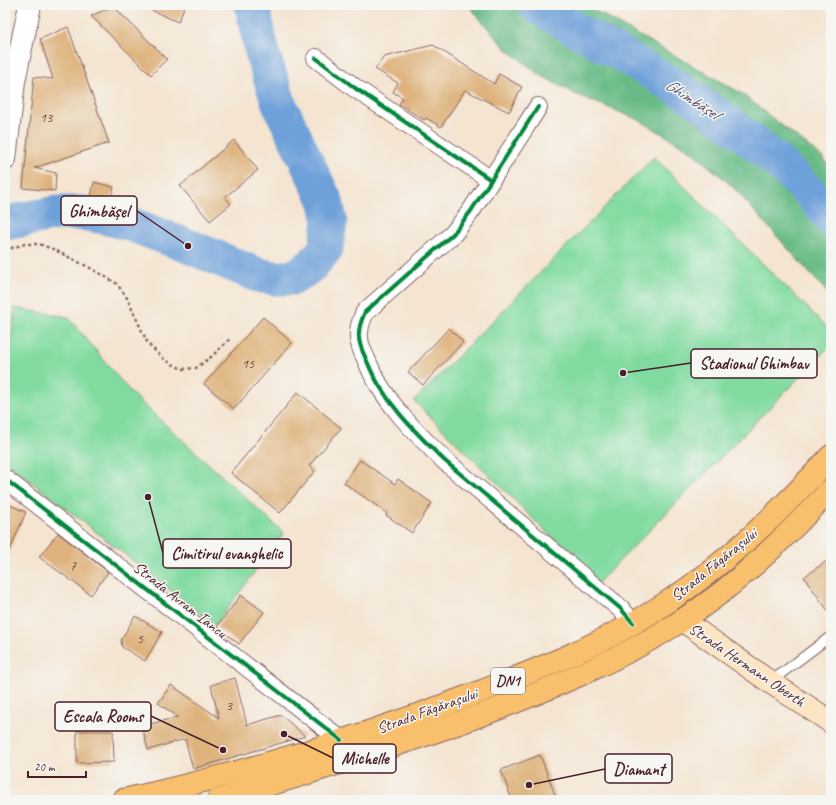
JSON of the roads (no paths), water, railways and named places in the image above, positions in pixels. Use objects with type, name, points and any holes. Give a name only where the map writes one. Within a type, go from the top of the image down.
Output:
[{"type":"highway","name":"Strada Făgărașului","points":[[123,800],[187,786],[341,740],[419,714],[520,676],[609,638],[672,599],[701,579],[736,551],[782,508],[831,456]]},
{"type":"highway","name":"Strada Făgărașului","points":[[218,800],[385,749],[526,697],[618,657],[682,620],[718,595],[751,568],[831,489]]},
{"type":"main road","name":"Strada Hermann Oberth","points":[[682,620],[770,682],[831,722]]},
{"type":"street","points":[[5,159],[14,82],[30,5]]},
{"type":"street","points":[[316,58],[355,88],[491,180]]},
{"type":"street","points":[[538,107],[471,211],[453,234],[365,312],[360,322],[359,334],[362,351],[371,373],[392,405],[418,435],[444,461],[622,609],[633,623]]},
{"type":"street","name":"Strada Avram Iancu","points":[[5,479],[341,740]]},
{"type":"lane","points":[[770,682],[831,636]]},
{"type":"waterway","name":"Ghimbășel","points":[[5,223],[57,213],[81,213],[127,223],[258,275],[275,278],[293,278],[312,265],[326,248],[330,222],[326,202],[280,106],[263,56],[252,5]]},
{"type":"waterway","name":"Ghimbășel","points":[[535,5],[653,73],[712,111],[750,139],[786,170],[803,186],[831,218]]},
{"type":"place","name":"Ghimbășel","points":[[188,246]]},
{"type":"place","name":"Stadionul Ghimbav","points":[[623,373]]},
{"type":"place","name":"Cimitirul evanghelic","points":[[148,497]]},
{"type":"place","name":"Michelle","points":[[284,734]]},
{"type":"place","name":"Escala Rooms","points":[[223,750]]},
{"type":"place","name":"Diamant","points":[[529,785]]}]
